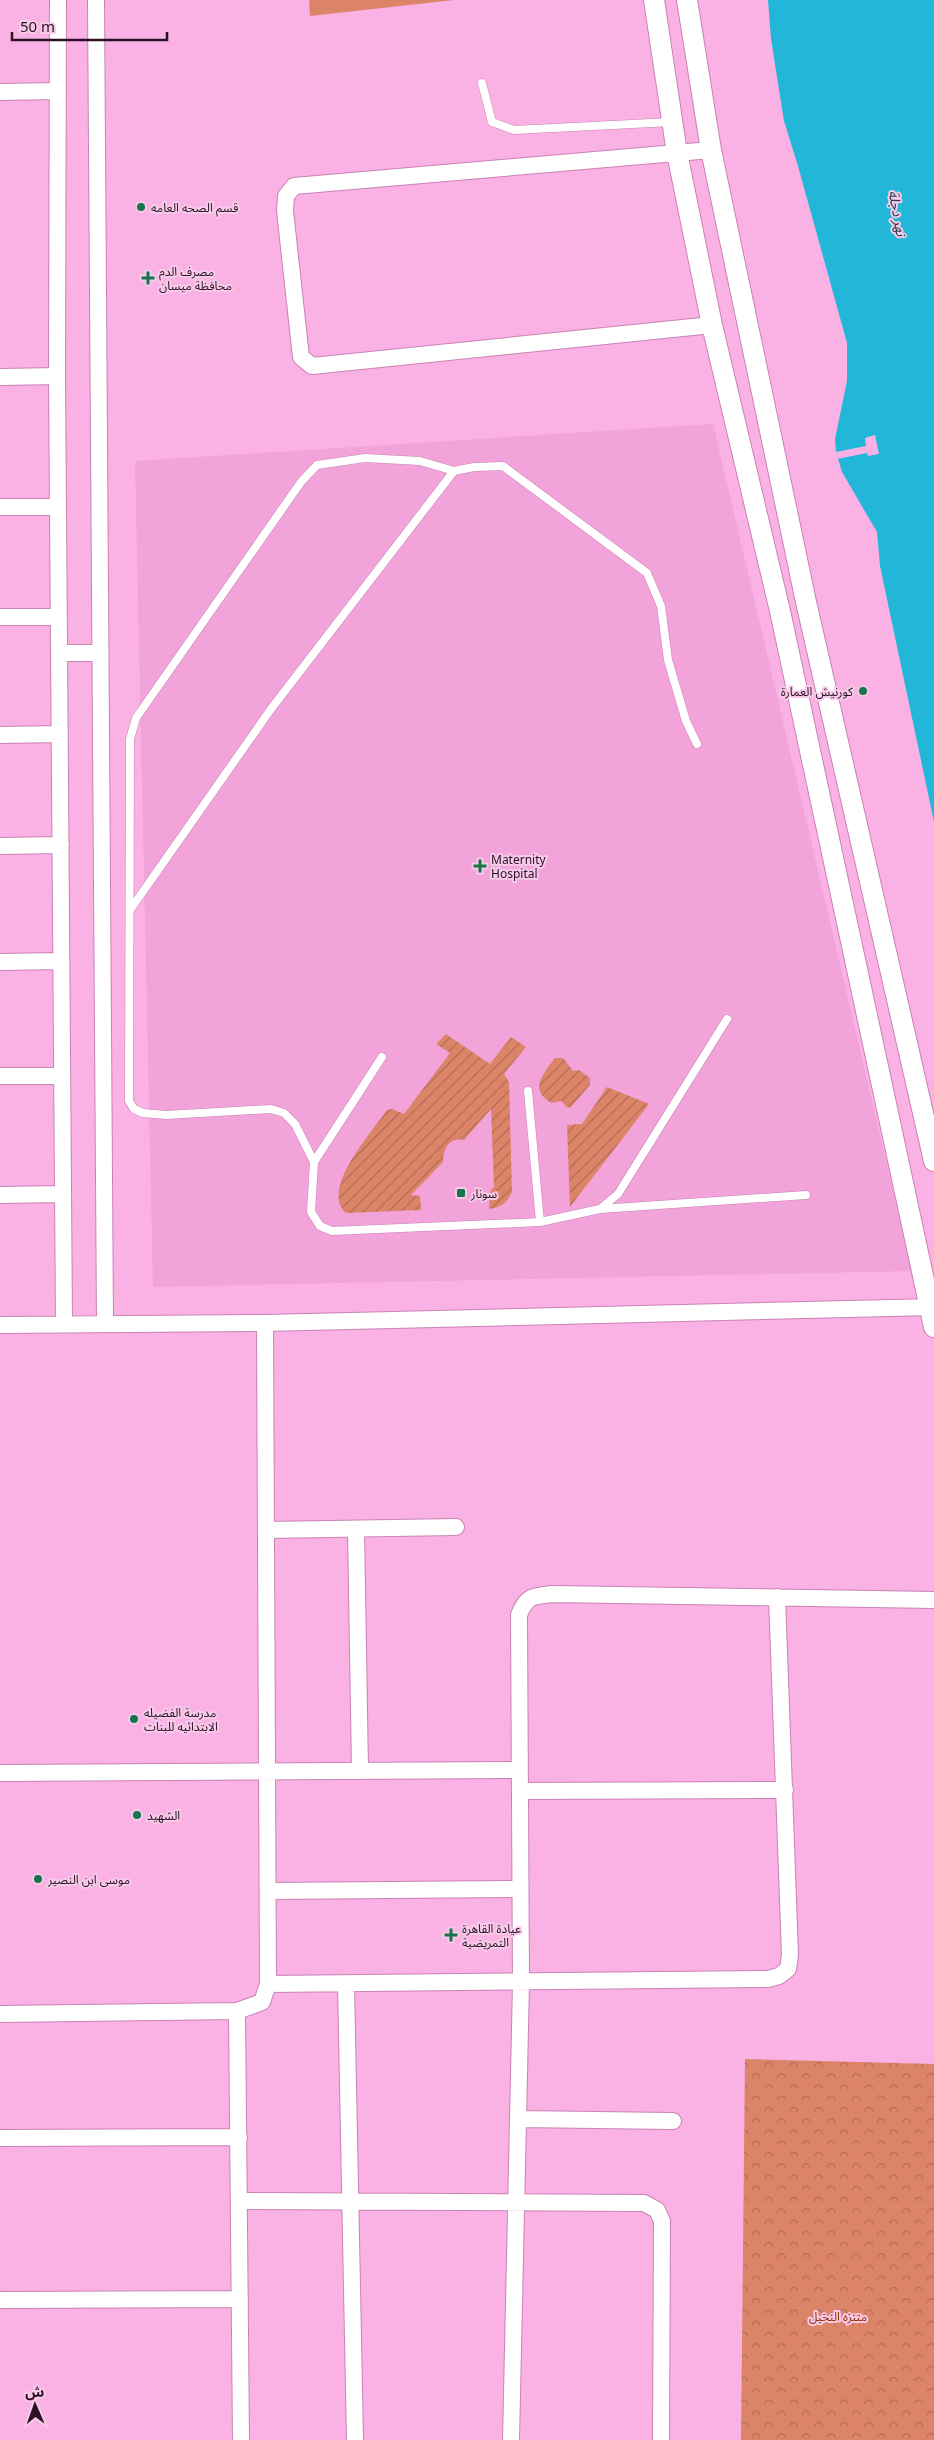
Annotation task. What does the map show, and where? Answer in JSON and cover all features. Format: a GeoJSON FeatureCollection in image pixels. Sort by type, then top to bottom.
{"type":"FeatureCollection","features":[{"type":"Feature","properties":{"kind":"street"},"geometry":{"type":"LineString","coordinates":[[58,0],[57,376],[64,1324]]}},
{"type":"Feature","properties":{"kind":"street"},"geometry":{"type":"LineString","coordinates":[[96,0],[105,1324]]}},
{"type":"Feature","properties":{"kind":"street"},"geometry":{"type":"LineString","coordinates":[[654,0],[677,153],[712,325],[780,611],[932,1307],[934,1327]]}},
{"type":"Feature","properties":{"kind":"street"},"geometry":{"type":"LineString","coordinates":[[687,0],[711,150],[806,602],[934,1161]]}},
{"type":"Feature","properties":{"kind":"street"},"geometry":{"type":"LineString","coordinates":[[0,92],[57,91]]}},
{"type":"Feature","properties":{"kind":"street"},"geometry":{"type":"LineString","coordinates":[[711,150],[294,186],[286,196],[285,211],[301,357],[312,366],[712,325]]}},
{"type":"Feature","properties":{"kind":"street"},"geometry":{"type":"LineString","coordinates":[[0,377],[57,376]]}},
{"type":"Feature","properties":{"kind":"street"},"geometry":{"type":"LineString","coordinates":[[0,507],[58,507]]}},
{"type":"Feature","properties":{"kind":"street"},"geometry":{"type":"LineString","coordinates":[[0,617],[59,616]]}},
{"type":"Feature","properties":{"kind":"street"},"geometry":{"type":"LineString","coordinates":[[59,653],[100,653]]}},
{"type":"Feature","properties":{"kind":"street"},"geometry":{"type":"LineString","coordinates":[[0,735],[60,734]]}},
{"type":"Feature","properties":{"kind":"street"},"geometry":{"type":"LineString","coordinates":[[0,846],[61,845]]}},
{"type":"Feature","properties":{"kind":"street"},"geometry":{"type":"LineString","coordinates":[[0,962],[61,961]]}},
{"type":"Feature","properties":{"kind":"street"},"geometry":{"type":"LineString","coordinates":[[0,1076],[62,1076]]}},
{"type":"Feature","properties":{"kind":"street"},"geometry":{"type":"LineString","coordinates":[[0,1194],[63,1194]]}},
{"type":"Feature","properties":{"kind":"street"},"geometry":{"type":"LineString","coordinates":[[0,1325],[264,1323],[932,1307]]}},
{"type":"Feature","properties":{"kind":"street"},"geometry":{"type":"LineString","coordinates":[[0,2014],[237,2011],[262,2002],[268,1984],[264,1323]]}},
{"type":"Feature","properties":{"kind":"street"},"geometry":{"type":"LineString","coordinates":[[266,1530],[456,1527]]}},
{"type":"Feature","properties":{"kind":"street"},"geometry":{"type":"LineString","coordinates":[[356,1529],[360,1770]]}},
{"type":"Feature","properties":{"kind":"street"},"geometry":{"type":"LineString","coordinates":[[511,2440],[521,1983],[519,1615],[524,1602],[535,1596],[552,1594],[934,1600]]}},
{"type":"Feature","properties":{"kind":"street"},"geometry":{"type":"LineString","coordinates":[[268,1984],[521,1983],[768,1979],[778,1976],[788,1969],[790,1955],[777,1597]]}},
{"type":"Feature","properties":{"kind":"street"},"geometry":{"type":"LineString","coordinates":[[0,1773],[520,1770]]}},
{"type":"Feature","properties":{"kind":"street"},"geometry":{"type":"LineString","coordinates":[[520,1791],[785,1790]]}},
{"type":"Feature","properties":{"kind":"street"},"geometry":{"type":"LineString","coordinates":[[268,1891],[520,1888]]}},
{"type":"Feature","properties":{"kind":"street"},"geometry":{"type":"LineString","coordinates":[[346,1984],[356,2440]]}},
{"type":"Feature","properties":{"kind":"street"},"geometry":{"type":"LineString","coordinates":[[237,2011],[241,2440]]}},
{"type":"Feature","properties":{"kind":"street"},"geometry":{"type":"LineString","coordinates":[[518,2119],[673,2121]]}},
{"type":"Feature","properties":{"kind":"street"},"geometry":{"type":"LineString","coordinates":[[0,2138],[238,2136]]}},
{"type":"Feature","properties":{"kind":"street"},"geometry":{"type":"LineString","coordinates":[[239,2201],[644,2203],[657,2210],[662,2221],[661,2440]]}},
{"type":"Feature","properties":{"kind":"street"},"geometry":{"type":"LineString","coordinates":[[0,2300],[240,2299]]}},
{"type":"Feature","properties":{"kind":"lane"},"geometry":{"type":"LineString","coordinates":[[482,83],[492,122],[514,130],[673,122]]}},
{"type":"Feature","properties":{"kind":"lane"},"geometry":{"type":"LineString","coordinates":[[314,1162],[295,1124],[284,1113],[271,1109],[166,1115],[143,1113],[134,1109],[129,1101],[128,1089],[130,739],[136,718],[301,482],[317,465],[364,458],[420,461],[454,471],[474,467],[503,466],[647,573],[661,606],[668,660],[686,721],[697,744]]}},
{"type":"Feature","properties":{"kind":"lane"},"geometry":{"type":"LineString","coordinates":[[130,910],[271,709],[454,471]]}},
{"type":"Feature","properties":{"kind":"lane"},"geometry":{"type":"LineString","coordinates":[[600,1209],[618,1194],[727,1019]]}},
{"type":"Feature","properties":{"kind":"lane"},"geometry":{"type":"LineString","coordinates":[[382,1057],[314,1162],[311,1212],[320,1226],[332,1231],[540,1222],[600,1209],[806,1195]]}},
{"type":"Feature","properties":{"kind":"lane"},"geometry":{"type":"LineString","coordinates":[[528,1091],[540,1222]]}},
{"type":"Feature","properties":{"kind":"shaded area","name":"Maternity Hospital"},"geometry":{"type":"Polygon","coordinates":[[[713,424],[912,1271],[153,1287],[135,461],[713,424]]]}},
{"type":"Feature","properties":{"kind":"green space"},"geometry":{"type":"Polygon","coordinates":[[[309,0],[454,0],[310,16],[309,0]]]}},
{"type":"Feature","properties":{"kind":"green space"},"geometry":{"type":"Polygon","coordinates":[[[446,1034],[490,1064],[511,1037],[526,1047],[504,1074],[509,1082],[512,1192],[510,1196],[503,1204],[489,1209],[490,1191],[494,1187],[491,1109],[464,1140],[454,1140],[448,1145],[444,1153],[443,1162],[411,1195],[420,1196],[421,1210],[346,1213],[339,1203],[339,1190],[343,1176],[351,1161],[387,1110],[392,1109],[404,1114],[450,1053],[436,1044],[446,1034]]]}},
{"type":"Feature","properties":{"kind":"green space"},"geometry":{"type":"Polygon","coordinates":[[[555,1058],[563,1058],[573,1071],[579,1070],[590,1078],[590,1085],[570,1108],[565,1106],[562,1101],[552,1103],[545,1098],[539,1087],[542,1076],[555,1058]]]}},
{"type":"Feature","properties":{"kind":"green space"},"geometry":{"type":"Polygon","coordinates":[[[607,1087],[649,1104],[570,1207],[567,1125],[582,1124],[607,1087]]]}},
{"type":"Feature","properties":{"kind":"green space","name":"متنزه النخيل"},"geometry":{"type":"Polygon","coordinates":[[[745,2059],[934,2064],[934,2440],[741,2440],[745,2059]]]}},
{"type":"Feature","properties":{"kind":"water","name":"نهر دجلة"},"geometry":{"type":"Polygon","coordinates":[[[768,0],[934,0],[934,822],[880,566],[877,532],[842,472],[836,452],[835,439],[847,381],[847,343],[784,121],[771,39],[768,0]]]}},
{"type":"Feature","properties":{"kind":"pier"},"geometry":{"type":"Polygon","coordinates":[[[875,435],[879,454],[868,456],[867,453],[837,459],[836,452],[866,446],[865,438],[875,435]]]}},
{"type":"Feature","properties":{"kind":"place","name":"قسم الصحه العامه"},"geometry":{"type":"Point","coordinates":[141,207]}},
{"type":"Feature","properties":{"kind":"place","name":"مصرف الدم محافظة ميسان"},"geometry":{"type":"Point","coordinates":[148,278]}},
{"type":"Feature","properties":{"kind":"place","name":"كورنيش العمارة"},"geometry":{"type":"Point","coordinates":[863,691]}},
{"type":"Feature","properties":{"kind":"place","name":"Maternity Hospital"},"geometry":{"type":"Point","coordinates":[480,866]}},
{"type":"Feature","properties":{"kind":"place","name":"سونار"},"geometry":{"type":"Point","coordinates":[461,1193]}},
{"type":"Feature","properties":{"kind":"place","name":"مدرسة الفضيله الابتدائيه للبنات"},"geometry":{"type":"Point","coordinates":[134,1719]}},
{"type":"Feature","properties":{"kind":"place","name":"الشهيد"},"geometry":{"type":"Point","coordinates":[137,1815]}},
{"type":"Feature","properties":{"kind":"place","name":"موسى ابن النصير"},"geometry":{"type":"Point","coordinates":[38,1879]}},
{"type":"Feature","properties":{"kind":"place","name":"عيادة القاهرة التمريضية"},"geometry":{"type":"Point","coordinates":[451,1935]}}]}
